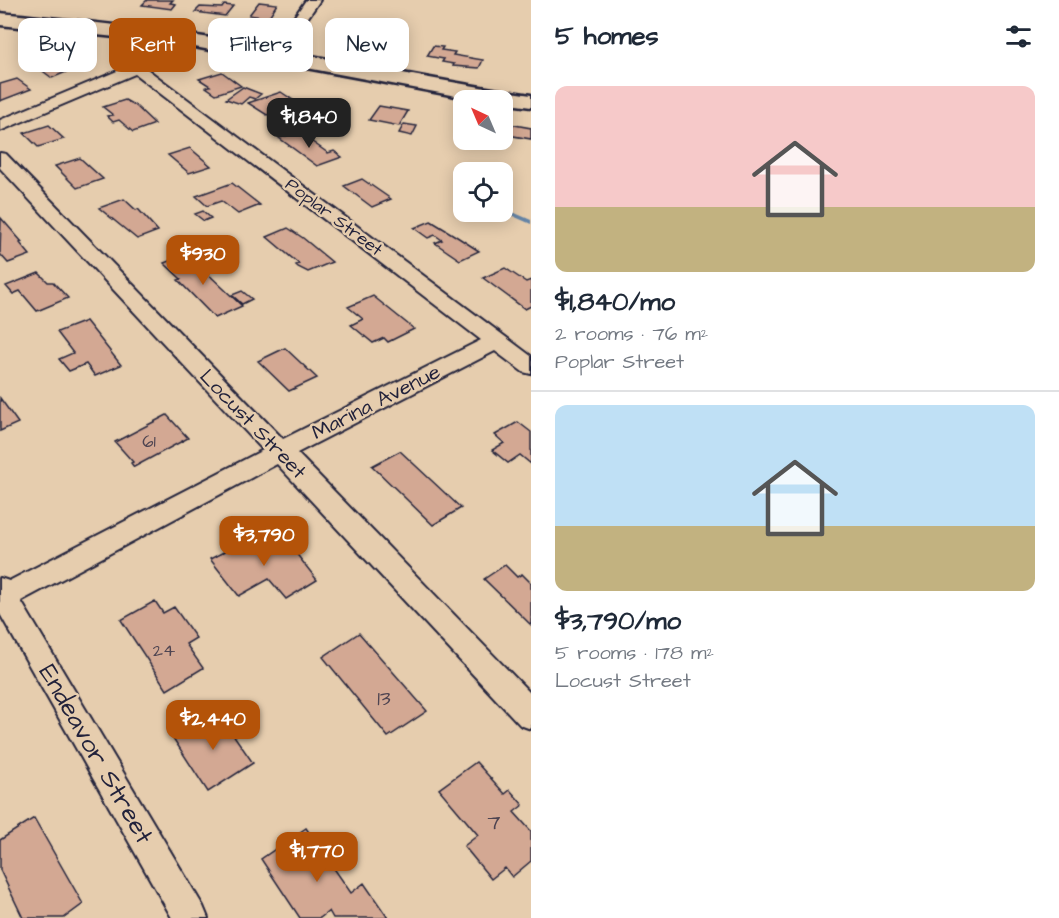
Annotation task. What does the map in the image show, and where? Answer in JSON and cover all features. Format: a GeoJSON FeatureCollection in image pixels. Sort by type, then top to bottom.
{"type":"FeatureCollection","features":[{"type":"Feature","properties":{"kind":"main road"},"geometry":{"type":"LineString","coordinates":[[1,19],[109,29]]}},
{"type":"Feature","properties":{"kind":"main road"},"geometry":{"type":"LineString","coordinates":[[313,62],[453,89],[531,101]]}},
{"type":"Feature","properties":{"kind":"street"},"geometry":{"type":"LineString","coordinates":[[301,18],[313,0]]}},
{"type":"Feature","properties":{"kind":"street"},"geometry":{"type":"LineString","coordinates":[[0,126],[127,72]]}},
{"type":"Feature","properties":{"kind":"street","name":"Poplar Street"},"geometry":{"type":"LineString","coordinates":[[141,72],[531,368]]}},
{"type":"Feature","properties":{"kind":"street","name":"Locust Street"},"geometry":{"type":"LineString","coordinates":[[0,158],[531,715]]}},
{"type":"Feature","properties":{"kind":"street","name":"Marina Avenue"},"geometry":{"type":"LineString","coordinates":[[2,595],[497,341]]}},
{"type":"Feature","properties":{"kind":"street","name":"Endeavor Street"},"geometry":{"type":"LineString","coordinates":[[2,595],[191,918]]}},
{"type":"Feature","properties":{"kind":"building"},"geometry":{"type":"Polygon","coordinates":[[[147,0],[173,0],[170,3],[176,4],[172,9],[142,5],[147,0]]]}},
{"type":"Feature","properties":{"kind":"building"},"geometry":{"type":"Polygon","coordinates":[[[259,2],[277,4],[268,18],[249,15],[259,2]]]}},
{"type":"Feature","properties":{"kind":"building"},"geometry":{"type":"Polygon","coordinates":[[[224,5],[233,6],[225,16],[195,12],[200,7],[222,8],[224,5]]]}},
{"type":"Feature","properties":{"kind":"building"},"geometry":{"type":"Polygon","coordinates":[[[433,46],[455,52],[453,55],[483,60],[479,68],[453,66],[454,64],[442,62],[444,59],[427,56],[433,46]]]}},
{"type":"Feature","properties":{"kind":"building"},"geometry":{"type":"Polygon","coordinates":[[[44,72],[66,72],[52,78],[44,72]]]}},
{"type":"Feature","properties":{"kind":"building"},"geometry":{"type":"Polygon","coordinates":[[[222,72],[241,86],[216,94],[206,87],[210,86],[199,79],[222,72]]]}},
{"type":"Feature","properties":{"kind":"building"},"geometry":{"type":"Polygon","coordinates":[[[17,79],[31,89],[0,101],[0,84],[17,79]]]}},
{"type":"Feature","properties":{"kind":"building"},"geometry":{"type":"Polygon","coordinates":[[[243,87],[261,94],[255,99],[249,97],[241,104],[226,99],[243,87]]]}},
{"type":"Feature","properties":{"kind":"building"},"geometry":{"type":"Polygon","coordinates":[[[281,92],[299,104],[267,115],[248,103],[281,92]]]}},
{"type":"Feature","properties":{"kind":"building"},"geometry":{"type":"Polygon","coordinates":[[[125,100],[136,106],[155,124],[133,132],[119,120],[113,122],[107,116],[113,115],[103,107],[125,100]]]}},
{"type":"Feature","properties":{"kind":"building"},"geometry":{"type":"Polygon","coordinates":[[[379,106],[408,111],[399,126],[369,120],[379,106]]]}},
{"type":"Feature","properties":{"kind":"building"},"geometry":{"type":"Polygon","coordinates":[[[404,124],[417,126],[412,136],[399,133],[404,124]]]}},
{"type":"Feature","properties":{"kind":"building"},"geometry":{"type":"Polygon","coordinates":[[[49,125],[64,139],[38,147],[24,133],[49,125]]]}},
{"type":"Feature","properties":{"kind":"building"},"geometry":{"type":"Polygon","coordinates":[[[513,125],[531,128],[531,139],[513,136],[513,125]]]}},
{"type":"Feature","properties":{"kind":"building"},"geometry":{"type":"Polygon","coordinates":[[[298,132],[328,153],[334,151],[342,157],[317,166],[279,138],[298,132]]]}},
{"type":"Feature","properties":{"kind":"building"},"geometry":{"type":"Polygon","coordinates":[[[190,148],[211,166],[189,173],[168,155],[190,148]]]}},
{"type":"Feature","properties":{"kind":"building"},"geometry":{"type":"Polygon","coordinates":[[[80,158],[103,179],[77,188],[55,166],[80,158]]]}},
{"type":"Feature","properties":{"kind":"building"},"geometry":{"type":"Polygon","coordinates":[[[362,179],[391,199],[372,207],[344,186],[362,179]]]}},
{"type":"Feature","properties":{"kind":"building"},"geometry":{"type":"Polygon","coordinates":[[[232,183],[260,205],[238,214],[221,201],[207,206],[196,196],[232,183]]]}},
{"type":"Feature","properties":{"kind":"building"},"geometry":{"type":"Polygon","coordinates":[[[124,199],[136,210],[138,209],[158,231],[137,239],[99,208],[124,199]]]}},
{"type":"Feature","properties":{"kind":"building"},"geometry":{"type":"Polygon","coordinates":[[[203,211],[211,218],[204,221],[195,214],[203,211]]]}},
{"type":"Feature","properties":{"kind":"building"},"geometry":{"type":"Polygon","coordinates":[[[1,218],[30,255],[8,263],[0,254],[1,218]]]}},
{"type":"Feature","properties":{"kind":"building"},"geometry":{"type":"Polygon","coordinates":[[[431,221],[479,251],[460,260],[435,243],[442,240],[435,235],[428,238],[414,228],[431,221]]]}},
{"type":"Feature","properties":{"kind":"building"},"geometry":{"type":"Polygon","coordinates":[[[288,228],[332,262],[308,272],[298,267],[296,265],[299,264],[267,237],[288,228]]]}},
{"type":"Feature","properties":{"kind":"building"},"geometry":{"type":"Polygon","coordinates":[[[187,254],[242,306],[215,318],[164,263],[187,254]]]}},
{"type":"Feature","properties":{"kind":"building"},"geometry":{"type":"Polygon","coordinates":[[[505,268],[526,282],[531,280],[531,306],[525,309],[483,278],[505,268]]]}},
{"type":"Feature","properties":{"kind":"building"},"geometry":{"type":"Polygon","coordinates":[[[39,273],[48,282],[53,282],[68,298],[37,311],[20,291],[13,294],[6,286],[39,273]]]}},
{"type":"Feature","properties":{"kind":"building"},"geometry":{"type":"Polygon","coordinates":[[[242,291],[252,299],[242,304],[232,295],[242,291]]]}},
{"type":"Feature","properties":{"kind":"building"},"geometry":{"type":"Polygon","coordinates":[[[373,296],[414,329],[388,342],[384,338],[373,343],[351,325],[363,319],[348,307],[373,296]]]}},
{"type":"Feature","properties":{"kind":"building"},"geometry":{"type":"Polygon","coordinates":[[[86,321],[121,365],[95,376],[86,364],[69,371],[59,359],[73,353],[57,332],[86,321]]]}},
{"type":"Feature","properties":{"kind":"building"},"geometry":{"type":"Polygon","coordinates":[[[285,348],[317,378],[289,391],[258,361],[285,348]]]}},
{"type":"Feature","properties":{"kind":"building"},"geometry":{"type":"Polygon","coordinates":[[[0,398],[18,423],[0,431],[0,398]]]}},
{"type":"Feature","properties":{"kind":"building"},"geometry":{"type":"Polygon","coordinates":[[[167,415],[188,438],[134,467],[131,463],[133,462],[115,442],[167,415]]]}},
{"type":"Feature","properties":{"kind":"building"},"geometry":{"type":"Polygon","coordinates":[[[518,422],[531,432],[531,464],[520,455],[508,463],[492,450],[504,443],[495,435],[518,422]]]}},
{"type":"Feature","properties":{"kind":"building"},"geometry":{"type":"Polygon","coordinates":[[[400,451],[461,508],[433,525],[372,466],[400,451]]]}},
{"type":"Feature","properties":{"kind":"building"},"geometry":{"type":"Polygon","coordinates":[[[281,534],[317,580],[286,599],[269,579],[239,596],[210,559],[245,541],[251,549],[281,534]]]}},
{"type":"Feature","properties":{"kind":"building"},"geometry":{"type":"Polygon","coordinates":[[[505,565],[517,577],[522,574],[531,583],[531,625],[484,579],[505,565]]]}},
{"type":"Feature","properties":{"kind":"building"},"geometry":{"type":"Polygon","coordinates":[[[155,601],[163,613],[174,607],[196,638],[186,644],[203,668],[167,690],[121,620],[155,601]]]}},
{"type":"Feature","properties":{"kind":"building"},"geometry":{"type":"Polygon","coordinates":[[[359,633],[427,711],[388,737],[323,657],[359,633]]]}},
{"type":"Feature","properties":{"kind":"building"},"geometry":{"type":"Polygon","coordinates":[[[217,711],[253,763],[208,792],[173,738],[217,711]]]}},
{"type":"Feature","properties":{"kind":"building"},"geometry":{"type":"Polygon","coordinates":[[[476,762],[505,794],[510,790],[523,805],[514,812],[531,831],[531,861],[512,877],[505,868],[491,879],[464,846],[478,835],[439,789],[476,762]]]}},
{"type":"Feature","properties":{"kind":"building"},"geometry":{"type":"Polygon","coordinates":[[[34,818],[83,904],[64,918],[23,918],[0,870],[0,840],[34,818]]]}},
{"type":"Feature","properties":{"kind":"building"},"geometry":{"type":"Polygon","coordinates":[[[306,828],[351,893],[364,883],[388,918],[333,918],[329,911],[320,918],[300,918],[261,859],[306,828]]]}},
{"type":"Feature","properties":{"kind":"waterway"},"geometry":{"type":"LineString","coordinates":[[513,214],[531,222]]}}]}
